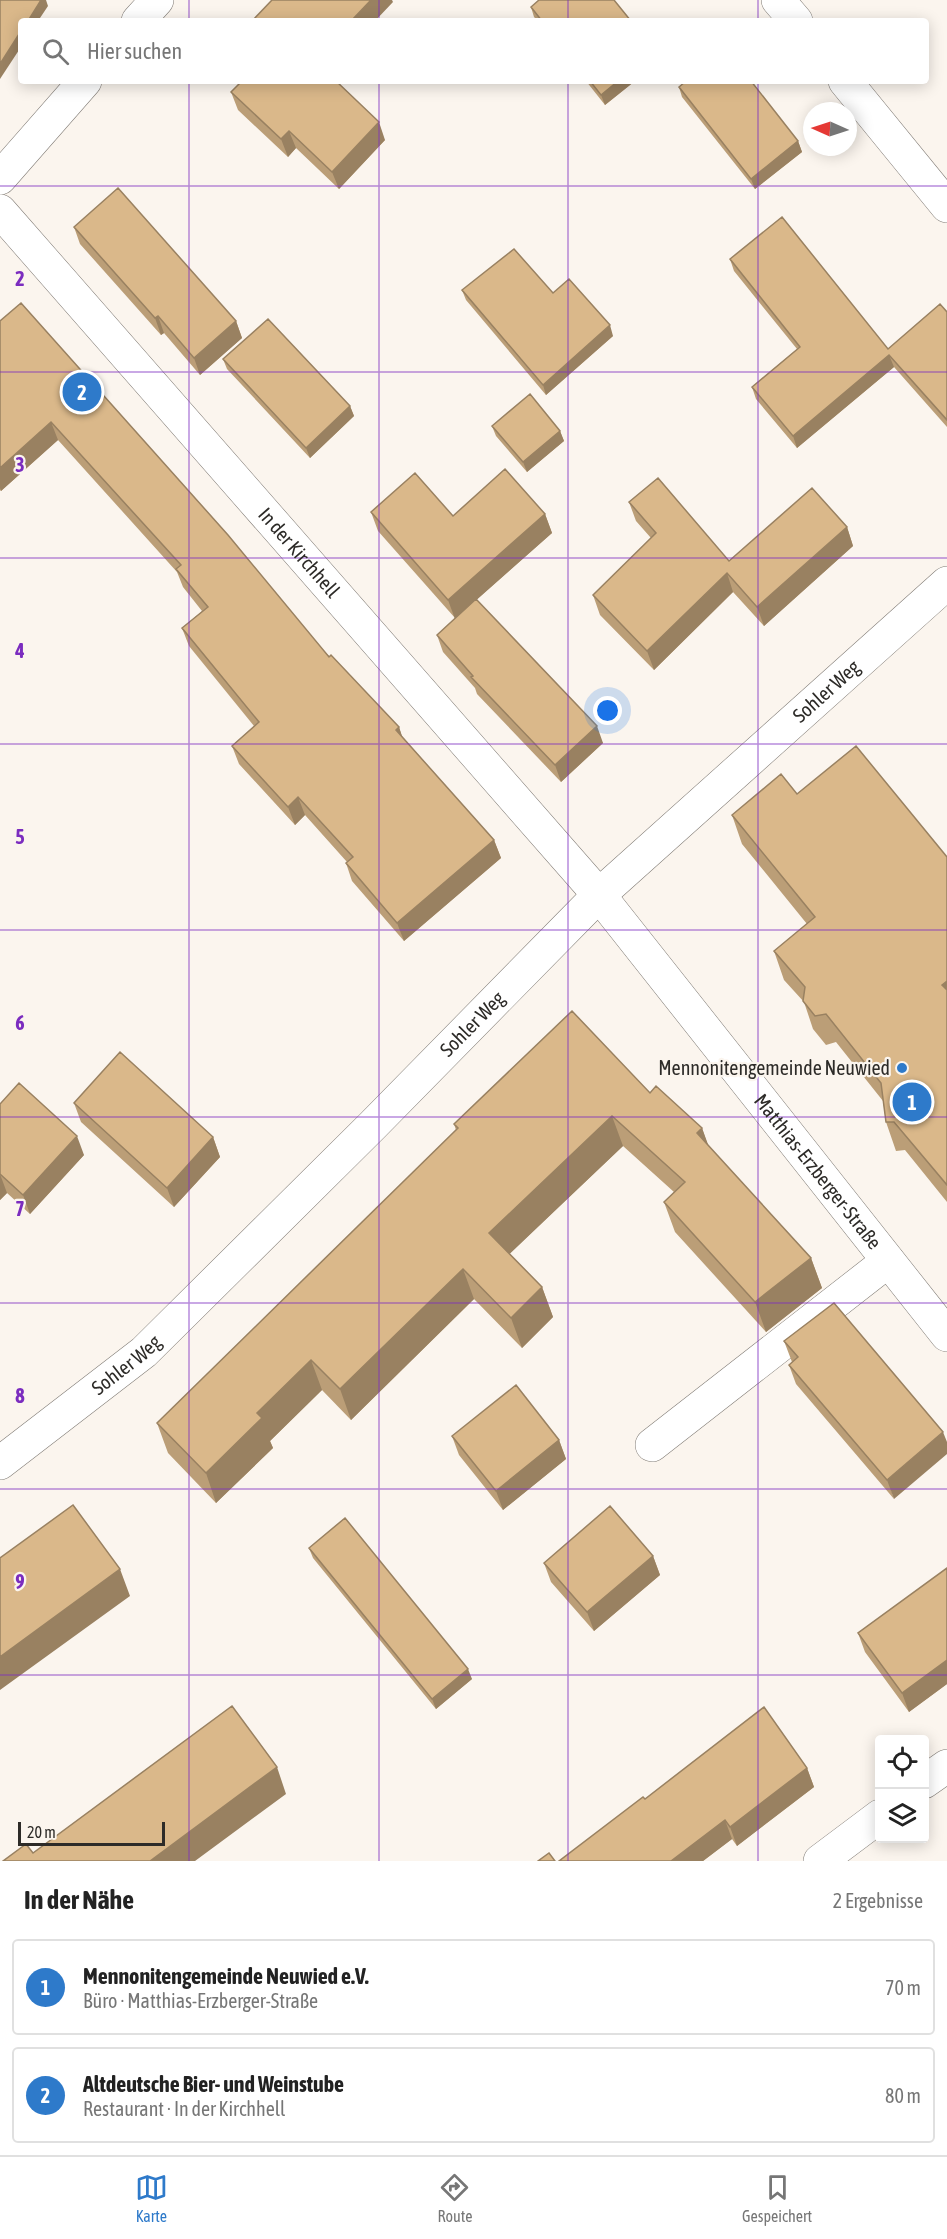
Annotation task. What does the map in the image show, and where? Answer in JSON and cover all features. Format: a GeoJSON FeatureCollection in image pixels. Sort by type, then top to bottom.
{"type":"FeatureCollection","features":[{"type":"Feature","properties":{"kind":"street"},"geometry":{"type":"LineString","coordinates":[[141,18],[157,0]]}},
{"type":"Feature","properties":{"kind":"street"},"geometry":{"type":"LineString","coordinates":[[778,0],[793,18]]}},
{"type":"Feature","properties":{"kind":"street"},"geometry":{"type":"LineString","coordinates":[[0,178],[82,84]]}},
{"type":"Feature","properties":{"kind":"street"},"geometry":{"type":"LineString","coordinates":[[847,84],[947,206]]}},
{"type":"Feature","properties":{"kind":"street","name":"In der Kirchhell"},"geometry":{"type":"LineString","coordinates":[[0,211],[599,895]]}},
{"type":"Feature","properties":{"kind":"street","name":"Sohler Weg"},"geometry":{"type":"LineString","coordinates":[[0,1463],[144,1352],[373,1125],[599,895],[947,583]]}},
{"type":"Feature","properties":{"kind":"street","name":"Matthias-Erzberger-Straße"},"geometry":{"type":"LineString","coordinates":[[599,895],[947,1335]]}},
{"type":"Feature","properties":{"kind":"street"},"geometry":{"type":"LineString","coordinates":[[652,1445],[888,1261]]}},
{"type":"Feature","properties":{"kind":"street"},"geometry":{"type":"LineString","coordinates":[[929,1779],[947,1766]]}},
{"type":"Feature","properties":{"kind":"street"},"geometry":{"type":"LineString","coordinates":[[820,1861],[875,1819]]}},
{"type":"Feature","properties":{"kind":"building"},"geometry":{"type":"Polygon","coordinates":[[[0,0],[41,0],[30,18],[18,18],[18,36],[0,64],[0,0]]]}},
{"type":"Feature","properties":{"kind":"building"},"geometry":{"type":"Polygon","coordinates":[[[272,0],[371,0],[354,18],[255,18],[272,0]]]}},
{"type":"Feature","properties":{"kind":"building"},"geometry":{"type":"Polygon","coordinates":[[[539,0],[614,0],[629,18],[540,18],[531,7],[539,0]]]}},
{"type":"Feature","properties":{"kind":"building"},"geometry":{"type":"Polygon","coordinates":[[[239,84],[339,84],[379,122],[332,172],[289,131],[281,139],[231,92],[239,84]]]}},
{"type":"Feature","properties":{"kind":"building"},"geometry":{"type":"Polygon","coordinates":[[[592,84],[614,84],[601,95],[592,84]]]}},
{"type":"Feature","properties":{"kind":"building"},"geometry":{"type":"Polygon","coordinates":[[[682,84],[753,84],[798,141],[751,179],[679,87],[682,84]]]}},
{"type":"Feature","properties":{"kind":"building"},"geometry":{"type":"Polygon","coordinates":[[[118,188],[236,321],[194,358],[158,316],[155,318],[74,227],[118,188]]]}},
{"type":"Feature","properties":{"kind":"building"},"geometry":{"type":"Polygon","coordinates":[[[782,217],[888,349],[940,304],[947,312],[947,420],[889,355],[793,436],[752,387],[800,347],[730,259],[782,217]]]}},
{"type":"Feature","properties":{"kind":"building"},"geometry":{"type":"Polygon","coordinates":[[[514,249],[553,293],[569,279],[610,325],[543,385],[462,290],[514,249]]]}},
{"type":"Feature","properties":{"kind":"building"},"geometry":{"type":"Polygon","coordinates":[[[21,303],[228,535],[329,657],[331,655],[399,727],[396,730],[494,840],[397,923],[346,863],[353,857],[298,797],[288,807],[232,746],[259,722],[182,628],[208,607],[176,569],[181,565],[51,422],[0,468],[0,321],[21,303]]]}},
{"type":"Feature","properties":{"kind":"building"},"geometry":{"type":"Polygon","coordinates":[[[268,319],[350,406],[306,448],[223,359],[268,319]]]}},
{"type":"Feature","properties":{"kind":"building"},"geometry":{"type":"Polygon","coordinates":[[[530,394],[560,431],[523,462],[492,426],[530,394]]]}},
{"type":"Feature","properties":{"kind":"building"},"geometry":{"type":"Polygon","coordinates":[[[505,469],[545,514],[448,600],[371,512],[415,473],[453,516],[505,469]]]}},
{"type":"Feature","properties":{"kind":"building"},"geometry":{"type":"Polygon","coordinates":[[[658,478],[729,561],[812,488],[847,527],[757,607],[727,573],[647,651],[593,595],[656,533],[629,502],[658,478]]]}},
{"type":"Feature","properties":{"kind":"building"},"geometry":{"type":"Polygon","coordinates":[[[476,599],[597,726],[555,765],[471,677],[473,676],[437,635],[476,599]]]}},
{"type":"Feature","properties":{"kind":"building"},"geometry":{"type":"Polygon","coordinates":[[[856,746],[947,857],[947,981],[942,985],[947,990],[947,1185],[894,1122],[886,1122],[881,1083],[826,1014],[815,1016],[803,1001],[805,987],[774,951],[815,917],[732,815],[781,774],[797,794],[856,746]]]}},
{"type":"Feature","properties":{"kind":"building"},"geometry":{"type":"Polygon","coordinates":[[[572,1011],[650,1093],[656,1086],[702,1128],[697,1133],[811,1258],[755,1302],[664,1202],[685,1182],[612,1116],[489,1233],[542,1287],[511,1318],[463,1269],[340,1389],[311,1360],[257,1413],[262,1418],[206,1473],[157,1423],[458,1128],[454,1124],[572,1011]]]}},
{"type":"Feature","properties":{"kind":"building"},"geometry":{"type":"Polygon","coordinates":[[[120,1052],[213,1137],[167,1188],[74,1103],[120,1052]]]}},
{"type":"Feature","properties":{"kind":"building"},"geometry":{"type":"Polygon","coordinates":[[[19,1083],[77,1136],[23,1195],[0,1174],[0,1104],[19,1083]]]}},
{"type":"Feature","properties":{"kind":"building"},"geometry":{"type":"Polygon","coordinates":[[[834,1303],[943,1432],[887,1480],[789,1365],[798,1357],[784,1341],[834,1303]]]}},
{"type":"Feature","properties":{"kind":"building"},"geometry":{"type":"Polygon","coordinates":[[[516,1385],[559,1440],[496,1491],[452,1436],[516,1385]]]}},
{"type":"Feature","properties":{"kind":"building"},"geometry":{"type":"Polygon","coordinates":[[[73,1505],[120,1569],[0,1657],[0,1558],[73,1505]]]}},
{"type":"Feature","properties":{"kind":"building"},"geometry":{"type":"Polygon","coordinates":[[[610,1506],[653,1556],[587,1612],[544,1563],[610,1506]]]}},
{"type":"Feature","properties":{"kind":"building"},"geometry":{"type":"Polygon","coordinates":[[[345,1518],[468,1669],[432,1699],[309,1548],[345,1518]]]}},
{"type":"Feature","properties":{"kind":"building"},"geometry":{"type":"Polygon","coordinates":[[[947,1568],[947,1660],[902,1693],[858,1633],[947,1568]]]}},
{"type":"Feature","properties":{"kind":"building"},"geometry":{"type":"Polygon","coordinates":[[[232,1706],[277,1767],[150,1861],[3,1861],[26,1844],[33,1853],[232,1706]]]}},
{"type":"Feature","properties":{"kind":"building"},"geometry":{"type":"Polygon","coordinates":[[[764,1707],[807,1768],[730,1827],[725,1820],[671,1861],[559,1861],[643,1797],[645,1799],[764,1707]]]}},
{"type":"Feature","properties":{"kind":"building"},"geometry":{"type":"Polygon","coordinates":[[[549,1853],[555,1861],[538,1861],[549,1853]]]}},
{"type":"Feature","properties":{"kind":"place","name":"Altdeutsche Bier- und Weinstube"},"geometry":{"type":"Point","coordinates":[82,392]}},
{"type":"Feature","properties":{"kind":"place","name":"Mennonitengemeinde Neuwied"},"geometry":{"type":"Point","coordinates":[902,1068]}},
{"type":"Feature","properties":{"kind":"place","name":"Mennonitengemeinde Neuwied e.V."},"geometry":{"type":"Point","coordinates":[912,1102]}}]}
